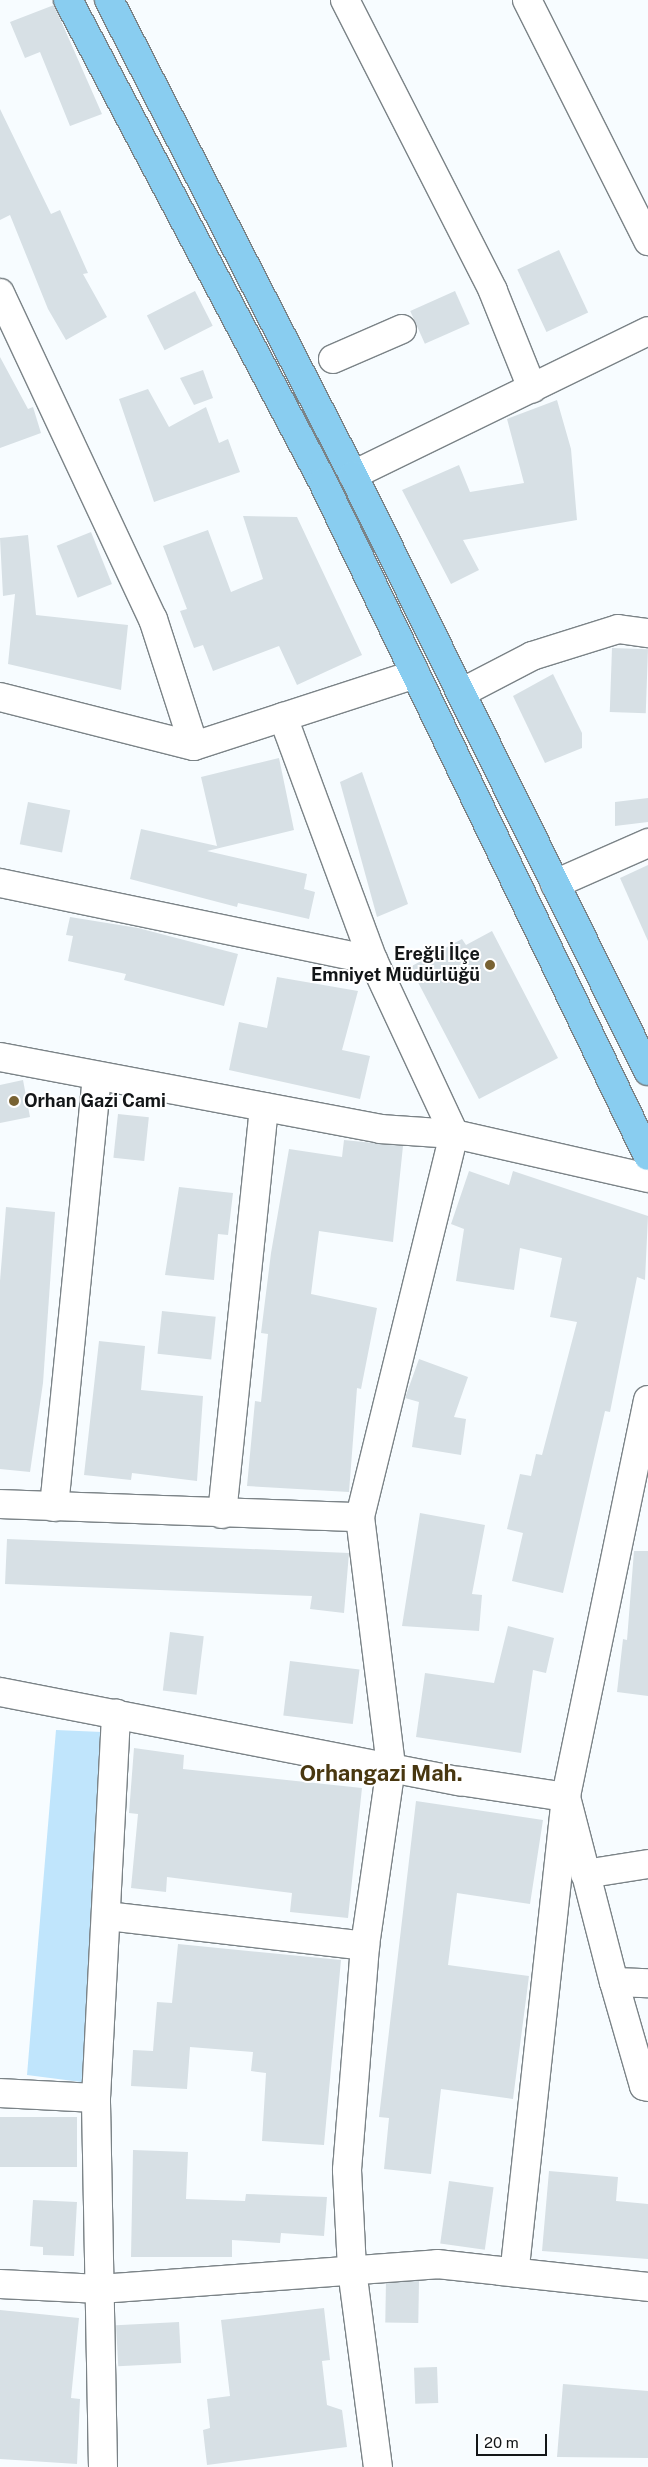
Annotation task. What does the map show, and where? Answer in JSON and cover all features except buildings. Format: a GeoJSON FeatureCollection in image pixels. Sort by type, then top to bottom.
{"type":"FeatureCollection","features":[{"type":"Feature","properties":{"kind":"main road"},"geometry":{"type":"LineString","coordinates":[[68,0],[323,482],[648,1156]]}},
{"type":"Feature","properties":{"kind":"main road"},"geometry":{"type":"LineString","coordinates":[[108,0],[353,475],[555,884],[644,1055]]}},
{"type":"Feature","properties":{"kind":"street"},"geometry":{"type":"LineString","coordinates":[[345,0],[492,291],[532,388]]}},
{"type":"Feature","properties":{"kind":"street"},"geometry":{"type":"LineString","coordinates":[[527,0],[648,241]]}},
{"type":"Feature","properties":{"kind":"street"},"geometry":{"type":"LineString","coordinates":[[0,293],[153,619],[194,746]]}},
{"type":"Feature","properties":{"kind":"street"},"geometry":{"type":"LineString","coordinates":[[333,359],[402,329]]}},
{"type":"Feature","properties":{"kind":"street"},"geometry":{"type":"LineString","coordinates":[[353,475],[648,331]]}},
{"type":"Feature","properties":{"kind":"street"},"geometry":{"type":"LineString","coordinates":[[460,693],[532,656],[618,629],[648,633]]}},
{"type":"Feature","properties":{"kind":"street"},"geometry":{"type":"LineString","coordinates":[[0,698],[194,746],[416,674]]}},
{"type":"Feature","properties":{"kind":"street"},"geometry":{"type":"LineString","coordinates":[[283,717],[373,960],[454,1134],[360,1518],[391,1767],[365,1946],[347,2170],[352,2270],[378,2467]]}},
{"type":"Feature","properties":{"kind":"street"},"geometry":{"type":"LineString","coordinates":[[555,884],[648,843]]}},
{"type":"Feature","properties":{"kind":"street"},"geometry":{"type":"LineString","coordinates":[[0,883],[373,960]]}},
{"type":"Feature","properties":{"kind":"street"},"geometry":{"type":"LineString","coordinates":[[0,1057],[380,1129],[454,1134],[648,1178]]}},
{"type":"Feature","properties":{"kind":"street"},"geometry":{"type":"LineString","coordinates":[[54,1507],[97,1076]]}},
{"type":"Feature","properties":{"kind":"street"},"geometry":{"type":"LineString","coordinates":[[222,1514],[264,1107]]}},
{"type":"Feature","properties":{"kind":"street"},"geometry":{"type":"LineString","coordinates":[[514,2272],[566,1797],[648,1400]]}},
{"type":"Feature","properties":{"kind":"street"},"geometry":{"type":"LineString","coordinates":[[0,1504],[360,1518]]}},
{"type":"Feature","properties":{"kind":"street"},"geometry":{"type":"LineString","coordinates":[[0,1692],[391,1767],[566,1797]]}},
{"type":"Feature","properties":{"kind":"street"},"geometry":{"type":"LineString","coordinates":[[103,2467],[96,2098],[108,1916],[116,1714]]}},
{"type":"Feature","properties":{"kind":"street"},"geometry":{"type":"LineString","coordinates":[[566,1797],[614,1982],[644,2086],[648,2087]]}},
{"type":"Feature","properties":{"kind":"street"},"geometry":{"type":"LineString","coordinates":[[585,1874],[648,1864]]}},
{"type":"Feature","properties":{"kind":"street"},"geometry":{"type":"LineString","coordinates":[[108,1916],[365,1946]]}},
{"type":"Feature","properties":{"kind":"street"},"geometry":{"type":"LineString","coordinates":[[614,1982],[648,1982]]}},
{"type":"Feature","properties":{"kind":"street"},"geometry":{"type":"LineString","coordinates":[[0,2093],[96,2098]]}},
{"type":"Feature","properties":{"kind":"street"},"geometry":{"type":"LineString","coordinates":[[0,2284],[100,2289],[438,2264],[648,2286]]}},
{"type":"Feature","properties":{"kind":"shaded area"},"geometry":{"type":"Polygon","coordinates":[[[56,1730],[102,1732],[89,2083],[27,2075],[56,1730]]]}},
{"type":"Feature","properties":{"kind":"place","name":"Ereğli İlçe Emniyet Müdürlüğü"},"geometry":{"type":"Point","coordinates":[490,965]}},
{"type":"Feature","properties":{"kind":"place","name":"Orhan Gazi Cami"},"geometry":{"type":"Point","coordinates":[14,1101]}},
{"type":"Feature","properties":{"kind":"district","name":"Orhangazi Mah."},"geometry":{"type":"Point","coordinates":[381,1774]}}]}
